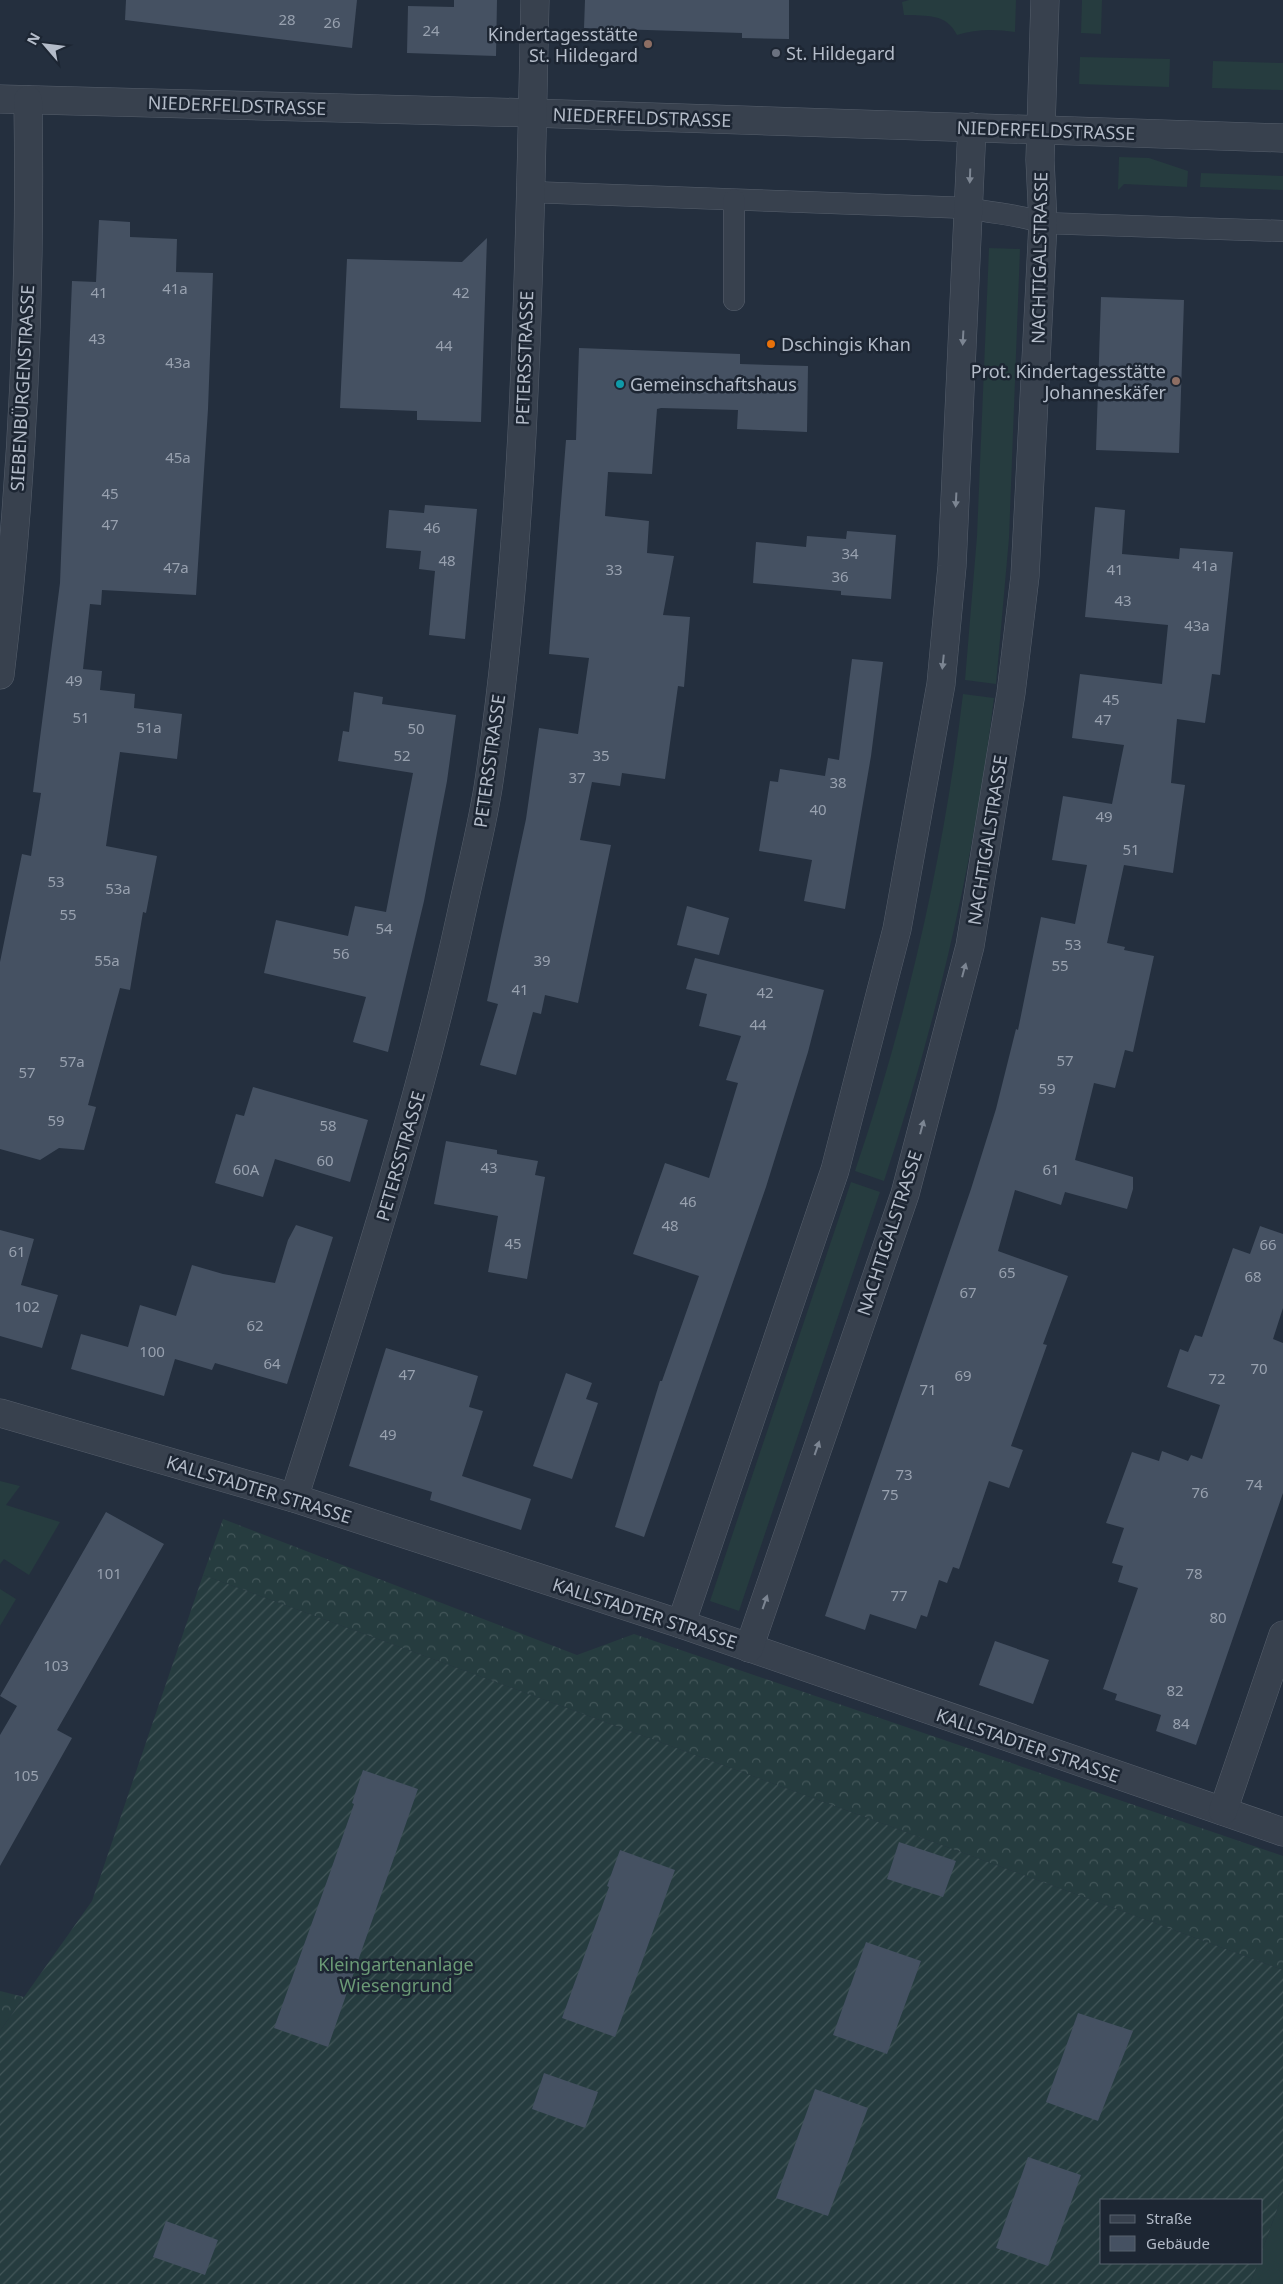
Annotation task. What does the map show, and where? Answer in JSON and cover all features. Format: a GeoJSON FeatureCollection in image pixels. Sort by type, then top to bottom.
{"type":"FeatureCollection","features":[{"type":"Feature","properties":{"kind":"street","name":"PETERSSTRASSE"},"geometry":{"type":"LineString","coordinates":[[294,1498],[378,1236],[435,1032],[487,790],[515,539],[524,385],[535,0]]}},
{"type":"Feature","properties":{"kind":"street","name":"NACHTIGALSTRASSE"},"geometry":{"type":"LineString","coordinates":[[749,1648],[905,1194],[970,946],[1011,693],[1025,576],[1043,223],[1042,131],[1045,0]]}},
{"type":"Feature","properties":{"kind":"street","name":"NIEDERFELDSTRASSE"},"geometry":{"type":"LineString","coordinates":[[0,99],[532,113],[1283,138]]}},
{"type":"Feature","properties":{"kind":"street","name":"SIEBENBÜRGENSTRASSE"},"geometry":{"type":"LineString","coordinates":[[0,675],[13,568],[21,425],[30,201],[28,100]]}},
{"type":"Feature","properties":{"kind":"street"},"geometry":{"type":"LineString","coordinates":[[681,1624],[835,1170],[897,929],[942,674],[952,566],[972,127]]}},
{"type":"Feature","properties":{"kind":"street","name":"KALLSTADTER STRASSE"},"geometry":{"type":"LineString","coordinates":[[0,1413],[294,1498],[681,1624],[1283,1832]]}},
{"type":"Feature","properties":{"kind":"street"},"geometry":{"type":"LineString","coordinates":[[1223,1812],[1283,1635]]}},
{"type":"Feature","properties":{"kind":"lane"},"geometry":{"type":"LineString","coordinates":[[530,192],[969,208],[996,214],[1022,216],[1043,223],[1283,231]]}},
{"type":"Feature","properties":{"kind":"lane"},"geometry":{"type":"LineString","coordinates":[[734,200],[734,300]]}},
{"type":"Feature","properties":{"kind":"green space"},"geometry":{"type":"Polygon","coordinates":[[[909,0],[1016,0],[1015,32],[986,30],[957,35],[953,28],[941,19],[928,16],[904,15],[902,2],[909,0]]]}},
{"type":"Feature","properties":{"kind":"green space"},"geometry":{"type":"Polygon","coordinates":[[[1082,0],[1102,0],[1101,34],[1081,33],[1082,0]]]}},
{"type":"Feature","properties":{"kind":"green space"},"geometry":{"type":"Polygon","coordinates":[[[1080,57],[1170,59],[1169,87],[1079,84],[1080,57]]]}},
{"type":"Feature","properties":{"kind":"green space"},"geometry":{"type":"Polygon","coordinates":[[[1213,61],[1283,63],[1283,90],[1212,88],[1213,61]]]}},
{"type":"Feature","properties":{"kind":"green space"},"geometry":{"type":"Polygon","coordinates":[[[1119,157],[1149,158],[1188,171],[1187,187],[1124,184],[1118,190],[1119,157]]]}},
{"type":"Feature","properties":{"kind":"green space"},"geometry":{"type":"Polygon","coordinates":[[[1201,173],[1283,176],[1283,190],[1200,187],[1201,173]]]}},
{"type":"Feature","properties":{"kind":"green space"},"geometry":{"type":"Polygon","coordinates":[[[989,248],[1020,249],[1009,538],[996,684],[965,680],[977,536],[989,248]]]}},
{"type":"Feature","properties":{"kind":"green space"},"geometry":{"type":"Polygon","coordinates":[[[963,694],[994,698],[986,760],[976,821],[951,943],[920,1062],[884,1181],[855,1171],[891,1054],[921,936],[945,815],[963,694]]]}},
{"type":"Feature","properties":{"kind":"green space"},"geometry":{"type":"Polygon","coordinates":[[[851,1182],[880,1192],[739,1611],[710,1601],[851,1182]]]}},
{"type":"Feature","properties":{"kind":"green space"},"geometry":{"type":"Polygon","coordinates":[[[0,1481],[20,1486],[6,1505],[60,1522],[29,1575],[4,1559],[0,1564],[0,1481]]]}},
{"type":"Feature","properties":{"kind":"green space"},"geometry":{"type":"Polygon","coordinates":[[[223,1519],[577,1655],[634,1634],[1283,1856],[1283,1970],[203,1575],[223,1519]]]}},
{"type":"Feature","properties":{"kind":"green space","name":"Kleingartenanlage Wiesengrund"},"geometry":{"type":"Polygon","coordinates":[[[203,1575],[1283,1970],[1283,2193],[1263,2248],[1263,2199],[1100,2199],[1100,2264],[1258,2264],[1250,2284],[0,2284],[0,2031],[92,1901],[203,1575]]]}},
{"type":"Feature","properties":{"kind":"green space"},"geometry":{"type":"Polygon","coordinates":[[[0,1589],[16,1599],[0,1626],[0,1589]]]}},
{"type":"Feature","properties":{"kind":"green space"},"geometry":{"type":"Polygon","coordinates":[[[0,1991],[24,1997],[0,2031],[0,1991]]]}},
{"type":"Feature","properties":{"kind":"green space"},"geometry":{"type":"Polygon","coordinates":[[[1283,2193],[1283,2284],[1250,2284],[1258,2264],[1263,2264],[1263,2248],[1283,2193]]]}},
{"type":"Feature","properties":{"kind":"building"},"geometry":{"type":"Polygon","coordinates":[[[126,0],[357,0],[352,48],[125,20],[126,0]]]}},
{"type":"Feature","properties":{"kind":"building"},"geometry":{"type":"Polygon","coordinates":[[[454,0],[497,0],[496,56],[407,53],[408,6],[454,7],[454,0]]]}},
{"type":"Feature","properties":{"kind":"building"},"geometry":{"type":"Polygon","coordinates":[[[585,0],[789,0],[789,39],[742,38],[742,33],[584,28],[585,0]]]}},
{"type":"Feature","properties":{"kind":"building"},"geometry":{"type":"Polygon","coordinates":[[[99,220],[130,222],[130,237],[177,239],[176,272],[213,273],[208,409],[196,595],[102,590],[101,605],[90,604],[83,669],[102,671],[100,690],[135,694],[134,708],[182,714],[177,759],[120,752],[106,846],[157,856],[146,913],[143,912],[130,990],[120,988],[88,1105],[96,1107],[84,1150],[59,1148],[40,1160],[0,1149],[0,962],[22,854],[31,856],[41,793],[33,792],[60,583],[72,281],[96,282],[99,220]]]}},
{"type":"Feature","properties":{"kind":"building"},"geometry":{"type":"Polygon","coordinates":[[[487,238],[481,422],[417,420],[417,411],[340,408],[347,259],[462,262],[487,238]]]}},
{"type":"Feature","properties":{"kind":"building"},"geometry":{"type":"Polygon","coordinates":[[[1101,297],[1184,300],[1179,453],[1096,450],[1101,297]]]}},
{"type":"Feature","properties":{"kind":"building"},"geometry":{"type":"Polygon","coordinates":[[[579,348],[740,354],[740,364],[808,366],[807,432],[737,429],[738,410],[661,408],[657,409],[652,474],[608,472],[605,516],[649,521],[647,553],[674,556],[663,615],[690,617],[684,687],[678,686],[665,779],[622,773],[620,786],[592,782],[580,840],[611,845],[578,1003],[545,995],[541,1014],[533,1012],[516,1075],[480,1065],[498,1004],[487,1001],[526,819],[539,728],[578,734],[589,658],[549,654],[566,440],[576,440],[579,348]]]}},
{"type":"Feature","properties":{"kind":"building"},"geometry":{"type":"Polygon","coordinates":[[[425,505],[477,509],[465,639],[429,635],[435,571],[419,569],[421,551],[386,548],[389,510],[424,513],[425,505]]]}},
{"type":"Feature","properties":{"kind":"building"},"geometry":{"type":"Polygon","coordinates":[[[1095,507],[1125,510],[1122,554],[1179,559],[1180,548],[1233,552],[1220,675],[1212,674],[1205,723],[1177,719],[1171,783],[1185,785],[1173,873],[1124,865],[1107,943],[1125,947],[1124,950],[1154,956],[1133,1052],[1125,1050],[1115,1088],[1094,1083],[1075,1160],[1133,1177],[1133,1189],[1127,1209],[1065,1192],[1061,1205],[1015,1190],[998,1251],[1068,1276],[1043,1344],[1047,1345],[1011,1446],[1023,1450],[1009,1488],[989,1481],[959,1569],[953,1567],[947,1583],[939,1580],[927,1617],[921,1615],[916,1629],[870,1614],[865,1630],[825,1616],[971,1189],[996,1109],[1016,1029],[1018,1030],[1041,917],[1075,924],[1087,865],[1052,860],[1063,796],[1112,804],[1124,745],[1072,738],[1080,674],[1162,684],[1168,625],[1085,617],[1095,507]]]}},
{"type":"Feature","properties":{"kind":"building"},"geometry":{"type":"Polygon","coordinates":[[[847,531],[896,535],[891,599],[841,595],[841,591],[753,583],[756,542],[806,547],[807,536],[846,539],[847,531]]]}},
{"type":"Feature","properties":{"kind":"building"},"geometry":{"type":"Polygon","coordinates":[[[852,659],[883,662],[871,756],[845,909],[804,901],[812,860],[759,851],[770,781],[778,782],[780,769],[825,776],[828,758],[839,760],[852,659]]]}},
{"type":"Feature","properties":{"kind":"building"},"geometry":{"type":"Polygon","coordinates":[[[354,692],[383,697],[382,704],[456,715],[447,781],[424,901],[388,1052],[353,1042],[366,997],[264,973],[276,920],[348,936],[355,906],[386,912],[413,773],[338,761],[343,731],[349,732],[354,692]]]}},
{"type":"Feature","properties":{"kind":"building"},"geometry":{"type":"Polygon","coordinates":[[[687,906],[729,918],[719,955],[677,945],[687,906]]]}},
{"type":"Feature","properties":{"kind":"building"},"geometry":{"type":"Polygon","coordinates":[[[695,958],[824,990],[808,1052],[766,1187],[644,1537],[615,1527],[660,1381],[662,1381],[699,1276],[633,1254],[665,1163],[709,1178],[738,1083],[726,1080],[741,1036],[699,1026],[707,994],[686,989],[695,958]]]}},
{"type":"Feature","properties":{"kind":"building"},"geometry":{"type":"Polygon","coordinates":[[[253,1087],[368,1120],[350,1182],[275,1159],[263,1197],[215,1183],[236,1114],[244,1116],[253,1087]]]}},
{"type":"Feature","properties":{"kind":"building"},"geometry":{"type":"Polygon","coordinates":[[[446,1141],[497,1150],[497,1154],[538,1161],[535,1175],[545,1177],[527,1279],[488,1272],[498,1216],[434,1204],[446,1141]]]}},
{"type":"Feature","properties":{"kind":"building"},"geometry":{"type":"Polygon","coordinates":[[[296,1225],[333,1237],[287,1384],[215,1363],[212,1370],[175,1359],[164,1396],[71,1369],[81,1334],[128,1347],[140,1305],[176,1316],[192,1265],[223,1274],[275,1283],[288,1240],[296,1225]]]}},
{"type":"Feature","properties":{"kind":"building"},"geometry":{"type":"Polygon","coordinates":[[[1260,1226],[1283,1234],[1283,1308],[1273,1339],[1283,1343],[1283,1493],[1196,1745],[1156,1731],[1161,1715],[1115,1700],[1117,1694],[1103,1689],[1138,1588],[1118,1582],[1123,1566],[1112,1563],[1124,1528],[1106,1523],[1132,1452],[1159,1461],[1162,1451],[1188,1461],[1191,1455],[1202,1459],[1220,1405],[1167,1387],[1180,1349],[1188,1352],[1195,1335],[1202,1337],[1233,1248],[1250,1254],[1260,1226]]]}},
{"type":"Feature","properties":{"kind":"building"},"geometry":{"type":"Polygon","coordinates":[[[0,1230],[34,1239],[21,1285],[58,1295],[42,1348],[0,1336],[0,1230]]]}},
{"type":"Feature","properties":{"kind":"building"},"geometry":{"type":"Polygon","coordinates":[[[386,1348],[478,1376],[469,1407],[483,1411],[462,1476],[531,1499],[521,1530],[430,1500],[432,1492],[349,1466],[386,1348]]]}},
{"type":"Feature","properties":{"kind":"building"},"geometry":{"type":"Polygon","coordinates":[[[566,1373],[592,1383],[586,1399],[598,1403],[572,1479],[533,1466],[566,1373]]]}},
{"type":"Feature","properties":{"kind":"building"},"geometry":{"type":"Polygon","coordinates":[[[106,1512],[164,1544],[57,1730],[72,1738],[0,1866],[0,1735],[17,1706],[0,1696],[106,1512]]]}},
{"type":"Feature","properties":{"kind":"building"},"geometry":{"type":"Polygon","coordinates":[[[995,1641],[1049,1660],[1033,1704],[979,1685],[995,1641]]]}},
{"type":"Feature","properties":{"kind":"building"},"geometry":{"type":"Polygon","coordinates":[[[363,1770],[418,1789],[328,2047],[274,2028],[354,1804],[352,1803],[363,1770]]]}},
{"type":"Feature","properties":{"kind":"building"},"geometry":{"type":"Polygon","coordinates":[[[899,1842],[956,1861],[943,1897],[887,1879],[899,1842]]]}},
{"type":"Feature","properties":{"kind":"building"},"geometry":{"type":"Polygon","coordinates":[[[620,1850],[675,1870],[615,2037],[562,2018],[609,1887],[607,1886],[620,1850]]]}},
{"type":"Feature","properties":{"kind":"building"},"geometry":{"type":"Polygon","coordinates":[[[866,1942],[921,1961],[887,2054],[833,2035],[866,1942]]]}},
{"type":"Feature","properties":{"kind":"building"},"geometry":{"type":"Polygon","coordinates":[[[1078,2013],[1133,2031],[1098,2121],[1046,2102],[1078,2013]]]}},
{"type":"Feature","properties":{"kind":"building"},"geometry":{"type":"Polygon","coordinates":[[[544,2073],[598,2092],[585,2128],[532,2109],[544,2073]]]}},
{"type":"Feature","properties":{"kind":"building"},"geometry":{"type":"Polygon","coordinates":[[[815,2089],[868,2108],[828,2216],[776,2198],[815,2089]]]}},
{"type":"Feature","properties":{"kind":"building"},"geometry":{"type":"Polygon","coordinates":[[[1028,2157],[1081,2175],[1048,2266],[996,2248],[1028,2157]]]}},
{"type":"Feature","properties":{"kind":"building"},"geometry":{"type":"Polygon","coordinates":[[[166,2221],[218,2240],[205,2275],[153,2257],[166,2221]]]}},
{"type":"Feature","properties":{"kind":"place","name":"Kindertagesstätte St. Hildegard"},"geometry":{"type":"Point","coordinates":[648,44]}},
{"type":"Feature","properties":{"kind":"place","name":"St. Hildegard"},"geometry":{"type":"Point","coordinates":[776,53]}},
{"type":"Feature","properties":{"kind":"place","name":"Dschingis Khan"},"geometry":{"type":"Point","coordinates":[771,344]}},
{"type":"Feature","properties":{"kind":"place","name":"Prot. Kindertagesstätte Johanneskäfer"},"geometry":{"type":"Point","coordinates":[1176,381]}},
{"type":"Feature","properties":{"kind":"place","name":"Gemeinschaftshaus"},"geometry":{"type":"Point","coordinates":[620,384]}}]}
